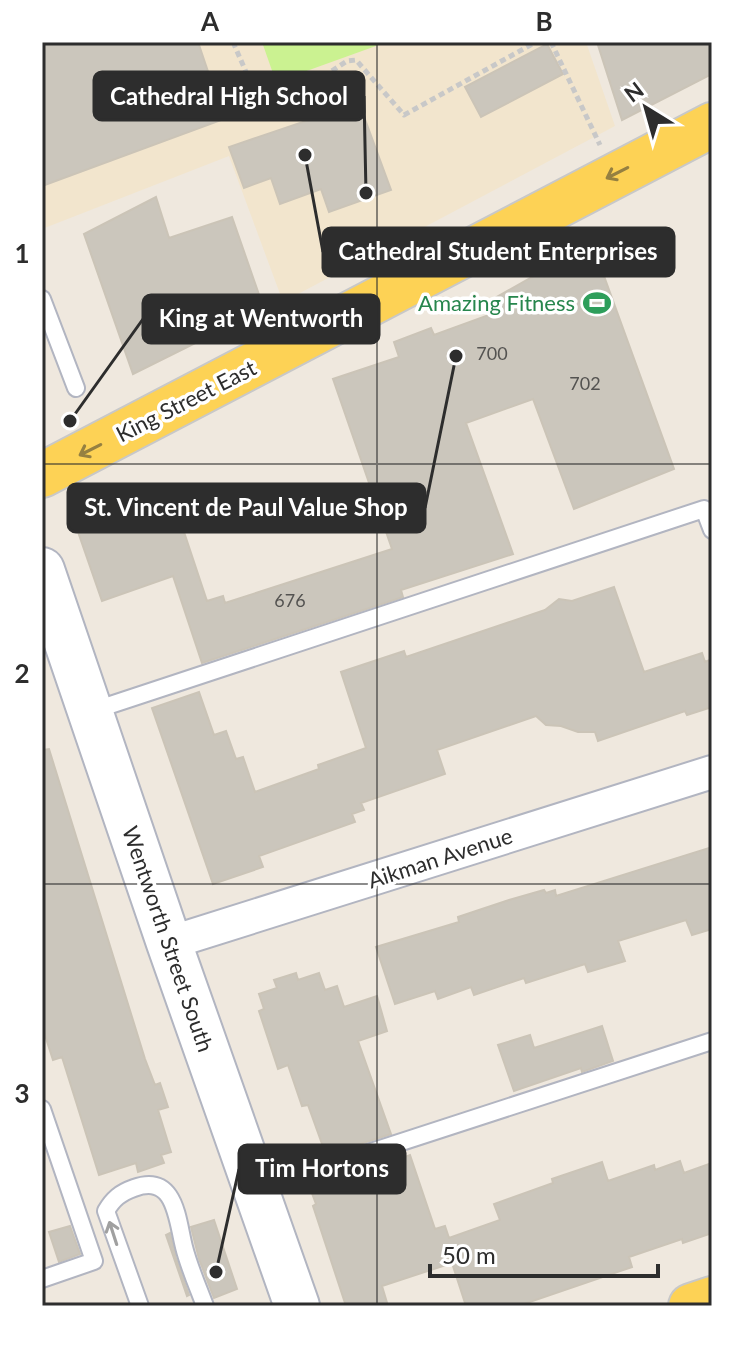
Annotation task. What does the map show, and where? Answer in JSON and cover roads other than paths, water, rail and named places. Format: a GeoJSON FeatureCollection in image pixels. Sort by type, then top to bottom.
{"type":"FeatureCollection","features":[{"type":"Feature","properties":{"kind":"main road","name":"King Street East"},"geometry":{"type":"LineString","coordinates":[[42,475],[712,125]]}},
{"type":"Feature","properties":{"kind":"main road","name":"Wentworth Street South"},"geometry":{"type":"LineString","coordinates":[[42,570],[297,1306]]}},
{"type":"Feature","properties":{"kind":"main road"},"geometry":{"type":"LineString","coordinates":[[691,1306],[712,1299]]}},
{"type":"Feature","properties":{"kind":"street","name":"Aikman Avenue"},"geometry":{"type":"LineString","coordinates":[[169,943],[712,772]]}},
{"type":"Feature","properties":{"kind":"lane"},"geometry":{"type":"LineString","coordinates":[[42,299],[76,388]]}},
{"type":"Feature","properties":{"kind":"lane"},"geometry":{"type":"LineString","coordinates":[[90,711],[704,509],[712,530]]}},
{"type":"Feature","properties":{"kind":"lane"},"geometry":{"type":"LineString","coordinates":[[256,1189],[712,1041]]}},
{"type":"Feature","properties":{"kind":"lane"},"geometry":{"type":"LineString","coordinates":[[42,1109],[94,1261],[42,1279]]}},
{"type":"Feature","properties":{"kind":"lane"},"geometry":{"type":"LineString","coordinates":[[140,1306],[106,1211],[126,1191],[150,1185],[159,1188],[173,1201],[185,1250],[205,1306]]}},
{"type":"Feature","properties":{"kind":"place","name":"Cathedral Student Enterprises"},"geometry":{"type":"Point","coordinates":[305,155]}},
{"type":"Feature","properties":{"kind":"place","name":"Cathedral High School"},"geometry":{"type":"Point","coordinates":[366,193]}},
{"type":"Feature","properties":{"kind":"place","name":"Amazing Fitness"},"geometry":{"type":"Point","coordinates":[597,303]}},
{"type":"Feature","properties":{"kind":"place","name":"St. Vincent de Paul Value Shop"},"geometry":{"type":"Point","coordinates":[456,356]}},
{"type":"Feature","properties":{"kind":"place","name":"King at Wentworth"},"geometry":{"type":"Point","coordinates":[70,421]}},
{"type":"Feature","properties":{"kind":"place","name":"Tim Hortons"},"geometry":{"type":"Point","coordinates":[216,1272]}}]}
